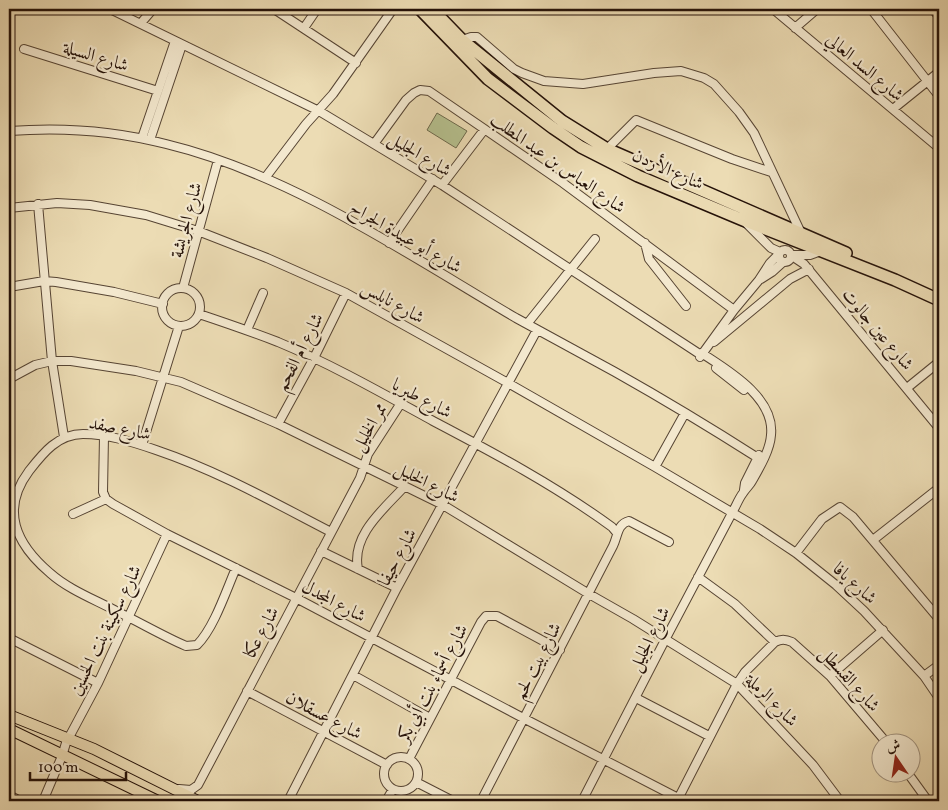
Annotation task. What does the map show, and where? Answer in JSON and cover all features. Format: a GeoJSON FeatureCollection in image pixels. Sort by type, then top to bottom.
{"type":"FeatureCollection","features":[{"type":"Feature","properties":{"kind":"highway","name":"شارع الأردن"},"geometry":{"type":"LineString","coordinates":[[420,9],[488,79],[547,124],[581,147],[638,176],[821,252],[895,280],[939,300]]}},
{"type":"Feature","properties":{"kind":"highway","name":"شارع الأردن"},"geometry":{"type":"LineString","coordinates":[[432,9],[462,40],[554,115],[607,149],[688,186],[886,269],[939,295]]}},
{"type":"Feature","properties":{"kind":"highway"},"geometry":{"type":"LineString","coordinates":[[547,124],[554,115]]}},
{"type":"Feature","properties":{"kind":"main road"},"geometry":{"type":"LineString","coordinates":[[9,715],[69,738],[197,801]]}},
{"type":"Feature","properties":{"kind":"main road"},"geometry":{"type":"LineString","coordinates":[[9,729],[158,801]]}},
{"type":"Feature","properties":{"kind":"main road"},"geometry":{"type":"LineString","coordinates":[[50,750],[56,744],[56,734]]}},
{"type":"Feature","properties":{"kind":"street","name":"شارع الجليل"},"geometry":{"type":"LineString","coordinates":[[110,9],[319,111],[442,185],[569,269],[702,353],[735,376],[750,390],[766,410],[771,435],[768,448],[665,640],[582,801]]}},
{"type":"Feature","properties":{"kind":"street"},"geometry":{"type":"LineString","coordinates":[[140,23],[153,9]]}},
{"type":"Feature","properties":{"kind":"street"},"geometry":{"type":"LineString","coordinates":[[274,9],[356,63]]}},
{"type":"Feature","properties":{"kind":"street"},"geometry":{"type":"LineString","coordinates":[[304,28],[316,9]]}},
{"type":"Feature","properties":{"kind":"street"},"geometry":{"type":"LineString","coordinates":[[265,178],[306,124],[333,94],[393,9]]}},
{"type":"Feature","properties":{"kind":"street","name":"شارع السد العالي"},"geometry":{"type":"LineString","coordinates":[[773,9],[939,148]]}},
{"type":"Feature","properties":{"kind":"street"},"geometry":{"type":"LineString","coordinates":[[795,28],[817,9]]}},
{"type":"Feature","properties":{"kind":"street"},"geometry":{"type":"LineString","coordinates":[[870,9],[939,96]]}},
{"type":"Feature","properties":{"kind":"street"},"geometry":{"type":"LineString","coordinates":[[933,9],[939,17]]}},
{"type":"Feature","properties":{"kind":"street"},"geometry":{"type":"LineString","coordinates":[[462,40],[471,36],[477,37],[518,71],[544,81],[583,84],[654,73],[681,71],[704,78],[720,89],[754,133],[801,233]]}},
{"type":"Feature","properties":{"kind":"street"},"geometry":{"type":"LineString","coordinates":[[146,139],[158,91],[179,43]]}},
{"type":"Feature","properties":{"kind":"street"},"geometry":{"type":"LineString","coordinates":[[146,139],[179,43]]}},
{"type":"Feature","properties":{"kind":"street","name":"شارع السيلة"},"geometry":{"type":"LineString","coordinates":[[24,49],[158,91]]}},
{"type":"Feature","properties":{"kind":"street"},"geometry":{"type":"LineString","coordinates":[[893,109],[939,72]]}},
{"type":"Feature","properties":{"kind":"street","name":"شارع العباس بن عبد المطلب"},"geometry":{"type":"LineString","coordinates":[[374,144],[406,100],[420,90],[429,91],[563,183],[734,310]]}},
{"type":"Feature","properties":{"kind":"street"},"geometry":{"type":"LineString","coordinates":[[607,149],[636,120],[732,159],[771,172]]}},
{"type":"Feature","properties":{"kind":"street"},"geometry":{"type":"LineString","coordinates":[[442,185],[484,130]]}},
{"type":"Feature","properties":{"kind":"street","name":"شارع أبو عبيدة الجراح"},"geometry":{"type":"LineString","coordinates":[[9,131],[84,132],[146,139],[218,160],[265,178],[389,243],[537,330],[685,413],[758,458]]}},
{"type":"Feature","properties":{"kind":"street","name":"شارع الجريشة"},"geometry":{"type":"LineString","coordinates":[[183,288],[218,160]]}},
{"type":"Feature","properties":{"kind":"street"},"geometry":{"type":"LineString","coordinates":[[389,243],[432,179]]}},
{"type":"Feature","properties":{"kind":"street"},"geometry":{"type":"LineString","coordinates":[[38,204],[52,361],[64,437]]}},
{"type":"Feature","properties":{"kind":"street","name":"شارع نابلس"},"geometry":{"type":"LineString","coordinates":[[9,208],[38,204],[90,205],[117,209],[198,230],[267,258],[346,293],[508,383],[732,513]]}},
{"type":"Feature","properties":{"kind":"street"},"geometry":{"type":"LineString","coordinates":[[743,220],[771,248],[780,253],[780,258],[789,259],[821,252]]}},
{"type":"Feature","properties":{"kind":"street"},"geometry":{"type":"LineString","coordinates":[[527,324],[569,269],[595,239]]}},
{"type":"Feature","properties":{"kind":"street"},"geometry":{"type":"LineString","coordinates":[[645,243],[649,259],[686,306]]}},
{"type":"Feature","properties":{"kind":"street"},"geometry":{"type":"LineString","coordinates":[[702,353],[770,263],[786,249],[790,251],[789,259],[759,280]]}},
{"type":"Feature","properties":{"kind":"street","name":"شارع عين جالوت"},"geometry":{"type":"LineString","coordinates":[[789,259],[808,270],[939,428]]}},
{"type":"Feature","properties":{"kind":"street"},"geometry":{"type":"LineString","coordinates":[[702,353],[790,279],[808,270]]}},
{"type":"Feature","properties":{"kind":"street"},"geometry":{"type":"LineString","coordinates":[[9,287],[44,281],[114,292],[163,304]]}},
{"type":"Feature","properties":{"kind":"street"},"geometry":{"type":"LineString","coordinates":[[183,288],[198,297],[201,308],[191,324],[179,326],[174,325],[166,318],[163,304],[170,292],[183,288]]}},
{"type":"Feature","properties":{"kind":"street"},"geometry":{"type":"LineString","coordinates":[[247,330],[263,292]]}},
{"type":"Feature","properties":{"kind":"street","name":"شارع أم الفحم"},"geometry":{"type":"LineString","coordinates":[[278,424],[314,358],[346,293]]}},
{"type":"Feature","properties":{"kind":"street","name":"شارع طبريا"},"geometry":{"type":"LineString","coordinates":[[199,314],[247,330],[314,358],[400,403],[569,497],[612,527],[617,533]]}},
{"type":"Feature","properties":{"kind":"street"},"geometry":{"type":"LineString","coordinates":[[142,445],[179,326]]}},
{"type":"Feature","properties":{"kind":"street","name":"شارع حيفا"},"geometry":{"type":"LineString","coordinates":[[288,801],[397,588],[537,330]]}},
{"type":"Feature","properties":{"kind":"street","name":"شارع الجليل"},"geometry":{"type":"LineString","coordinates":[[702,353],[746,392],[764,413],[767,429],[766,439],[745,483],[744,492]]}},
{"type":"Feature","properties":{"kind":"street"},"geometry":{"type":"LineString","coordinates":[[9,379],[35,365],[52,361]]}},
{"type":"Feature","properties":{"kind":"street","name":"شارع الخليل"},"geometry":{"type":"LineString","coordinates":[[52,361],[98,364],[163,377],[206,392],[278,424],[443,505],[665,640]]}},
{"type":"Feature","properties":{"kind":"street"},"geometry":{"type":"LineString","coordinates":[[907,388],[939,362]]}},
{"type":"Feature","properties":{"kind":"street","name":"ممر الخليل"},"geometry":{"type":"LineString","coordinates":[[364,467],[368,454],[400,403]]}},
{"type":"Feature","properties":{"kind":"street"},"geometry":{"type":"LineString","coordinates":[[655,467],[685,413]]}},
{"type":"Feature","properties":{"kind":"street","name":"شارع صفد"},"geometry":{"type":"LineString","coordinates":[[236,568],[209,628],[197,645],[186,646],[72,588],[50,573],[31,553],[21,538],[11,508],[26,475],[49,448],[64,437],[81,434],[104,436],[142,445],[217,473],[331,532]]}},
{"type":"Feature","properties":{"kind":"street"},"geometry":{"type":"LineString","coordinates":[[73,514],[106,499],[103,492],[104,436]]}},
{"type":"Feature","properties":{"kind":"street","name":"شارع عكا"},"geometry":{"type":"LineString","coordinates":[[172,788],[191,790],[198,785],[364,467]]}},
{"type":"Feature","properties":{"kind":"street"},"geometry":{"type":"LineString","coordinates":[[358,568],[356,553],[365,533],[404,487]]}},
{"type":"Feature","properties":{"kind":"street"},"geometry":{"type":"LineString","coordinates":[[873,540],[939,488]]}},
{"type":"Feature","properties":{"kind":"street","name":"شارع المجدل"},"geometry":{"type":"LineString","coordinates":[[106,499],[167,534],[296,598],[680,800]]}},
{"type":"Feature","properties":{"kind":"street"},"geometry":{"type":"LineString","coordinates":[[796,552],[822,519],[840,507],[853,517],[939,619]]}},
{"type":"Feature","properties":{"kind":"street","name":"شارع يافا"},"geometry":{"type":"LineString","coordinates":[[732,513],[796,552],[836,585],[883,630],[924,676],[939,698]]}},
{"type":"Feature","properties":{"kind":"street"},"geometry":{"type":"LineString","coordinates":[[617,533],[621,525],[629,520],[669,542]]}},
{"type":"Feature","properties":{"kind":"street","name":"شارع بيت لحم"},"geometry":{"type":"LineString","coordinates":[[481,801],[589,594],[613,546],[617,533]]}},
{"type":"Feature","properties":{"kind":"street","name":"شارع سكينة بنت الحسين"},"geometry":{"type":"LineString","coordinates":[[43,801],[62,756],[64,746],[98,683],[167,534]]}},
{"type":"Feature","properties":{"kind":"street"},"geometry":{"type":"LineString","coordinates":[[321,551],[397,588]]}},
{"type":"Feature","properties":{"kind":"street"},"geometry":{"type":"LineString","coordinates":[[680,800],[709,736],[737,684],[745,672],[775,642],[730,600],[698,578]]}},
{"type":"Feature","properties":{"kind":"street"},"geometry":{"type":"LineString","coordinates":[[932,610],[939,604]]}},
{"type":"Feature","properties":{"kind":"street","name":"شارع أسماء بنت أبي بكر"},"geometry":{"type":"LineString","coordinates":[[409,759],[481,622],[486,616],[497,616],[560,650]]}},
{"type":"Feature","properties":{"kind":"street"},"geometry":{"type":"LineString","coordinates":[[830,676],[883,630]]}},
{"type":"Feature","properties":{"kind":"street"},"geometry":{"type":"LineString","coordinates":[[9,638],[98,683]]}},
{"type":"Feature","properties":{"kind":"street","name":"شارع القسطل"},"geometry":{"type":"LineString","coordinates":[[775,642],[785,639],[798,646],[830,676],[878,732]]}},
{"type":"Feature","properties":{"kind":"street","name":"شارع الرملة"},"geometry":{"type":"LineString","coordinates":[[665,640],[737,684],[807,758],[840,801]]}},
{"type":"Feature","properties":{"kind":"street"},"geometry":{"type":"LineString","coordinates":[[924,676],[939,665]]}},
{"type":"Feature","properties":{"kind":"street"},"geometry":{"type":"LineString","coordinates":[[353,675],[430,718]]}},
{"type":"Feature","properties":{"kind":"street","name":"شارع عسقلان"},"geometry":{"type":"LineString","coordinates":[[247,691],[387,765]]}},
{"type":"Feature","properties":{"kind":"street"},"geometry":{"type":"LineString","coordinates":[[636,698],[709,736]]}},
{"type":"Feature","properties":{"kind":"street"},"geometry":{"type":"LineString","coordinates":[[397,757],[409,759],[417,766],[418,777],[412,787],[399,791],[388,784],[385,778],[385,771],[387,765],[397,757]]}},
{"type":"Feature","properties":{"kind":"street"},"geometry":{"type":"LineString","coordinates":[[416,782],[453,801]]}},
{"type":"Feature","properties":{"kind":"street"},"geometry":{"type":"LineString","coordinates":[[914,782],[928,801]]}},
{"type":"Feature","properties":{"kind":"street"},"geometry":{"type":"LineString","coordinates":[[386,801],[393,788]]}},
{"type":"Feature","properties":{"kind":"street"},"geometry":{"type":"LineString","coordinates":[[9,795],[20,801]]}},
{"type":"Feature","properties":{"kind":"green space"},"geometry":{"type":"Polygon","coordinates":[[[437,113],[467,131],[456,148],[427,130],[437,113]]]}}]}
